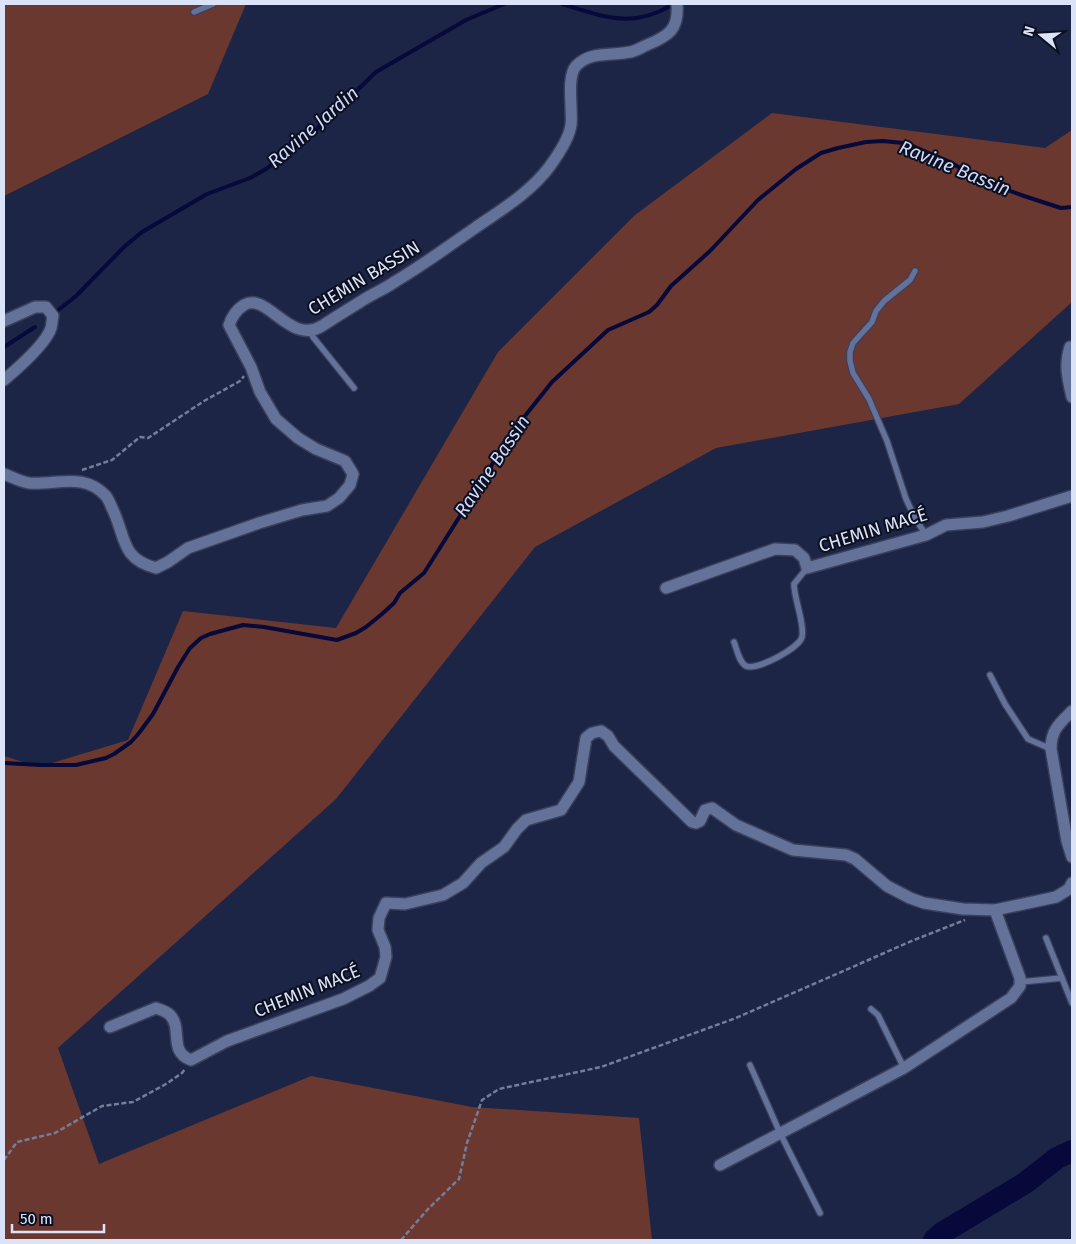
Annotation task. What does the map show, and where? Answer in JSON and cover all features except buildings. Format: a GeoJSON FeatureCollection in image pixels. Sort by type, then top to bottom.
{"type":"FeatureCollection","features":[{"type":"Feature","properties":{"kind":"street","name":"CHEMIN BASSIN"},"geometry":{"type":"LineString","coordinates":[[74,481],[87,483],[107,497],[117,518],[129,553],[146,565],[156,568],[188,548],[258,523],[302,510],[327,506],[339,498],[350,486],[353,474],[345,461],[316,449],[298,438],[276,419],[260,392],[250,367],[229,326],[236,310],[250,302],[257,303],[264,306],[281,321],[305,331],[319,328],[360,301],[395,282],[530,188],[550,166],[564,143],[570,127],[570,91],[574,68],[586,58],[630,52],[668,35],[676,23],[680,4]]}},
{"type":"Feature","properties":{"kind":"street"},"geometry":{"type":"LineString","coordinates":[[4,321],[35,307],[46,307],[53,316],[51,329],[44,339],[24,362],[4,380]]}},
{"type":"Feature","properties":{"kind":"street"},"geometry":{"type":"LineString","coordinates":[[1070,347],[1066,360],[1068,384],[1072,397]]}},
{"type":"Feature","properties":{"kind":"street"},"geometry":{"type":"LineString","coordinates":[[4,474],[27,483],[74,481]]}},
{"type":"Feature","properties":{"kind":"street","name":"CHEMIN MACÉ"},"geometry":{"type":"LineString","coordinates":[[666,588],[775,549],[795,550],[804,558],[807,568],[926,535],[946,525],[982,522],[1072,496]]}},
{"type":"Feature","properties":{"kind":"street"},"geometry":{"type":"LineString","coordinates":[[1072,712],[1054,730],[1051,740],[1067,841],[1072,857]]}},
{"type":"Feature","properties":{"kind":"street","name":"CHEMIN MACÉ"},"geometry":{"type":"LineString","coordinates":[[191,1060],[227,1041],[343,999],[370,986],[380,978],[386,956],[385,947],[378,930],[379,918],[386,903],[406,904],[443,895],[463,883],[481,863],[504,847],[526,820],[560,810],[579,782],[586,738],[592,733],[601,731],[608,736],[620,753],[692,822],[700,821],[705,810],[712,808],[736,825],[793,850],[846,854],[855,859],[887,886],[924,903],[963,909],[991,910],[1056,897],[1069,889],[1072,884]]}},
{"type":"Feature","properties":{"kind":"street"},"geometry":{"type":"LineString","coordinates":[[720,1165],[904,1068],[1011,998],[1020,986],[1020,978],[991,910]]}},
{"type":"Feature","properties":{"kind":"street"},"geometry":{"type":"LineString","coordinates":[[110,1027],[156,1008],[164,1011],[172,1016],[179,1050],[184,1058],[191,1060]]}},
{"type":"Feature","properties":{"kind":"lane"},"geometry":{"type":"LineString","coordinates":[[194,12],[213,4]]}},
{"type":"Feature","properties":{"kind":"lane"},"geometry":{"type":"LineString","coordinates":[[915,271],[910,280],[884,301],[876,311],[872,322],[853,343],[850,361],[853,373],[869,399],[887,440],[914,518],[926,535]]}},
{"type":"Feature","properties":{"kind":"lane"},"geometry":{"type":"LineString","coordinates":[[310,330],[313,337],[354,388]]}},
{"type":"Feature","properties":{"kind":"lane"},"geometry":{"type":"LineString","coordinates":[[734,642],[740,659],[744,665],[749,667],[768,662],[798,644],[802,638],[803,626],[794,596],[794,584],[807,568]]}},
{"type":"Feature","properties":{"kind":"lane"},"geometry":{"type":"LineString","coordinates":[[990,675],[1005,704],[1028,739],[1038,745],[1051,749]]}},
{"type":"Feature","properties":{"kind":"lane"},"geometry":{"type":"LineString","coordinates":[[1046,938],[1072,1004]]}},
{"type":"Feature","properties":{"kind":"lane"},"geometry":{"type":"LineString","coordinates":[[1020,982],[1062,978]]}},
{"type":"Feature","properties":{"kind":"lane"},"geometry":{"type":"LineString","coordinates":[[871,1009],[878,1015],[904,1068]]}},
{"type":"Feature","properties":{"kind":"lane"},"geometry":{"type":"LineString","coordinates":[[750,1065],[780,1133],[820,1213]]}},
{"type":"Feature","properties":{"kind":"path"},"geometry":{"type":"LineString","coordinates":[[74,481],[82,470],[112,460],[140,437],[148,438],[204,401],[240,382],[250,367]]}},
{"type":"Feature","properties":{"kind":"path"},"geometry":{"type":"LineString","coordinates":[[401,1240],[428,1209],[459,1179],[467,1143],[482,1100],[499,1089],[601,1067],[709,1028],[914,940],[991,910]]}},
{"type":"Feature","properties":{"kind":"path"},"geometry":{"type":"LineString","coordinates":[[4,1160],[17,1142],[55,1133],[102,1106],[132,1102],[182,1073],[191,1060]]}},
{"type":"Feature","properties":{"kind":"shaded area"},"geometry":{"type":"Polygon","coordinates":[[[4,4],[246,4],[208,94],[4,196],[4,4]]]}},
{"type":"Feature","properties":{"kind":"shaded area"},"geometry":{"type":"Polygon","coordinates":[[[772,113],[1045,148],[1072,130],[1072,302],[959,404],[716,448],[535,547],[336,799],[58,1048],[99,1164],[311,1076],[472,1107],[639,1118],[652,1240],[4,1240],[4,756],[39,767],[128,740],[183,611],[336,628],[498,352],[635,215],[772,113]]]}},
{"type":"Feature","properties":{"kind":"waterway","name":"Ravine Jardin"},"geometry":{"type":"LineString","coordinates":[[57,311],[76,296],[124,247],[142,232],[207,194],[250,178],[266,169],[317,129],[376,72],[466,20],[504,4]]}},
{"type":"Feature","properties":{"kind":"waterway","name":"Ravine Jardin"},"geometry":{"type":"LineString","coordinates":[[562,4],[603,16],[629,19],[656,13],[670,6]]}},
{"type":"Feature","properties":{"kind":"waterway","name":"Ravine Bassin"},"geometry":{"type":"LineString","coordinates":[[4,763],[76,765],[106,758],[114,754],[131,742],[153,714],[190,648],[201,638],[210,634],[243,625],[337,640],[366,627],[394,603],[400,593],[424,573],[489,470],[505,441],[552,382],[608,330],[649,312],[657,305],[671,286],[710,251],[758,200],[796,169],[821,153],[866,142],[903,143],[950,162],[978,179],[1061,208],[1072,207]]}},
{"type":"Feature","properties":{"kind":"waterway","name":"Ravine Jardin"},"geometry":{"type":"LineString","coordinates":[[4,347],[35,327]]}},
{"type":"Feature","properties":{"kind":"waterway"},"geometry":{"type":"LineString","coordinates":[[934,1240],[942,1233],[1025,1183],[1057,1158],[1072,1151]]}}]}
